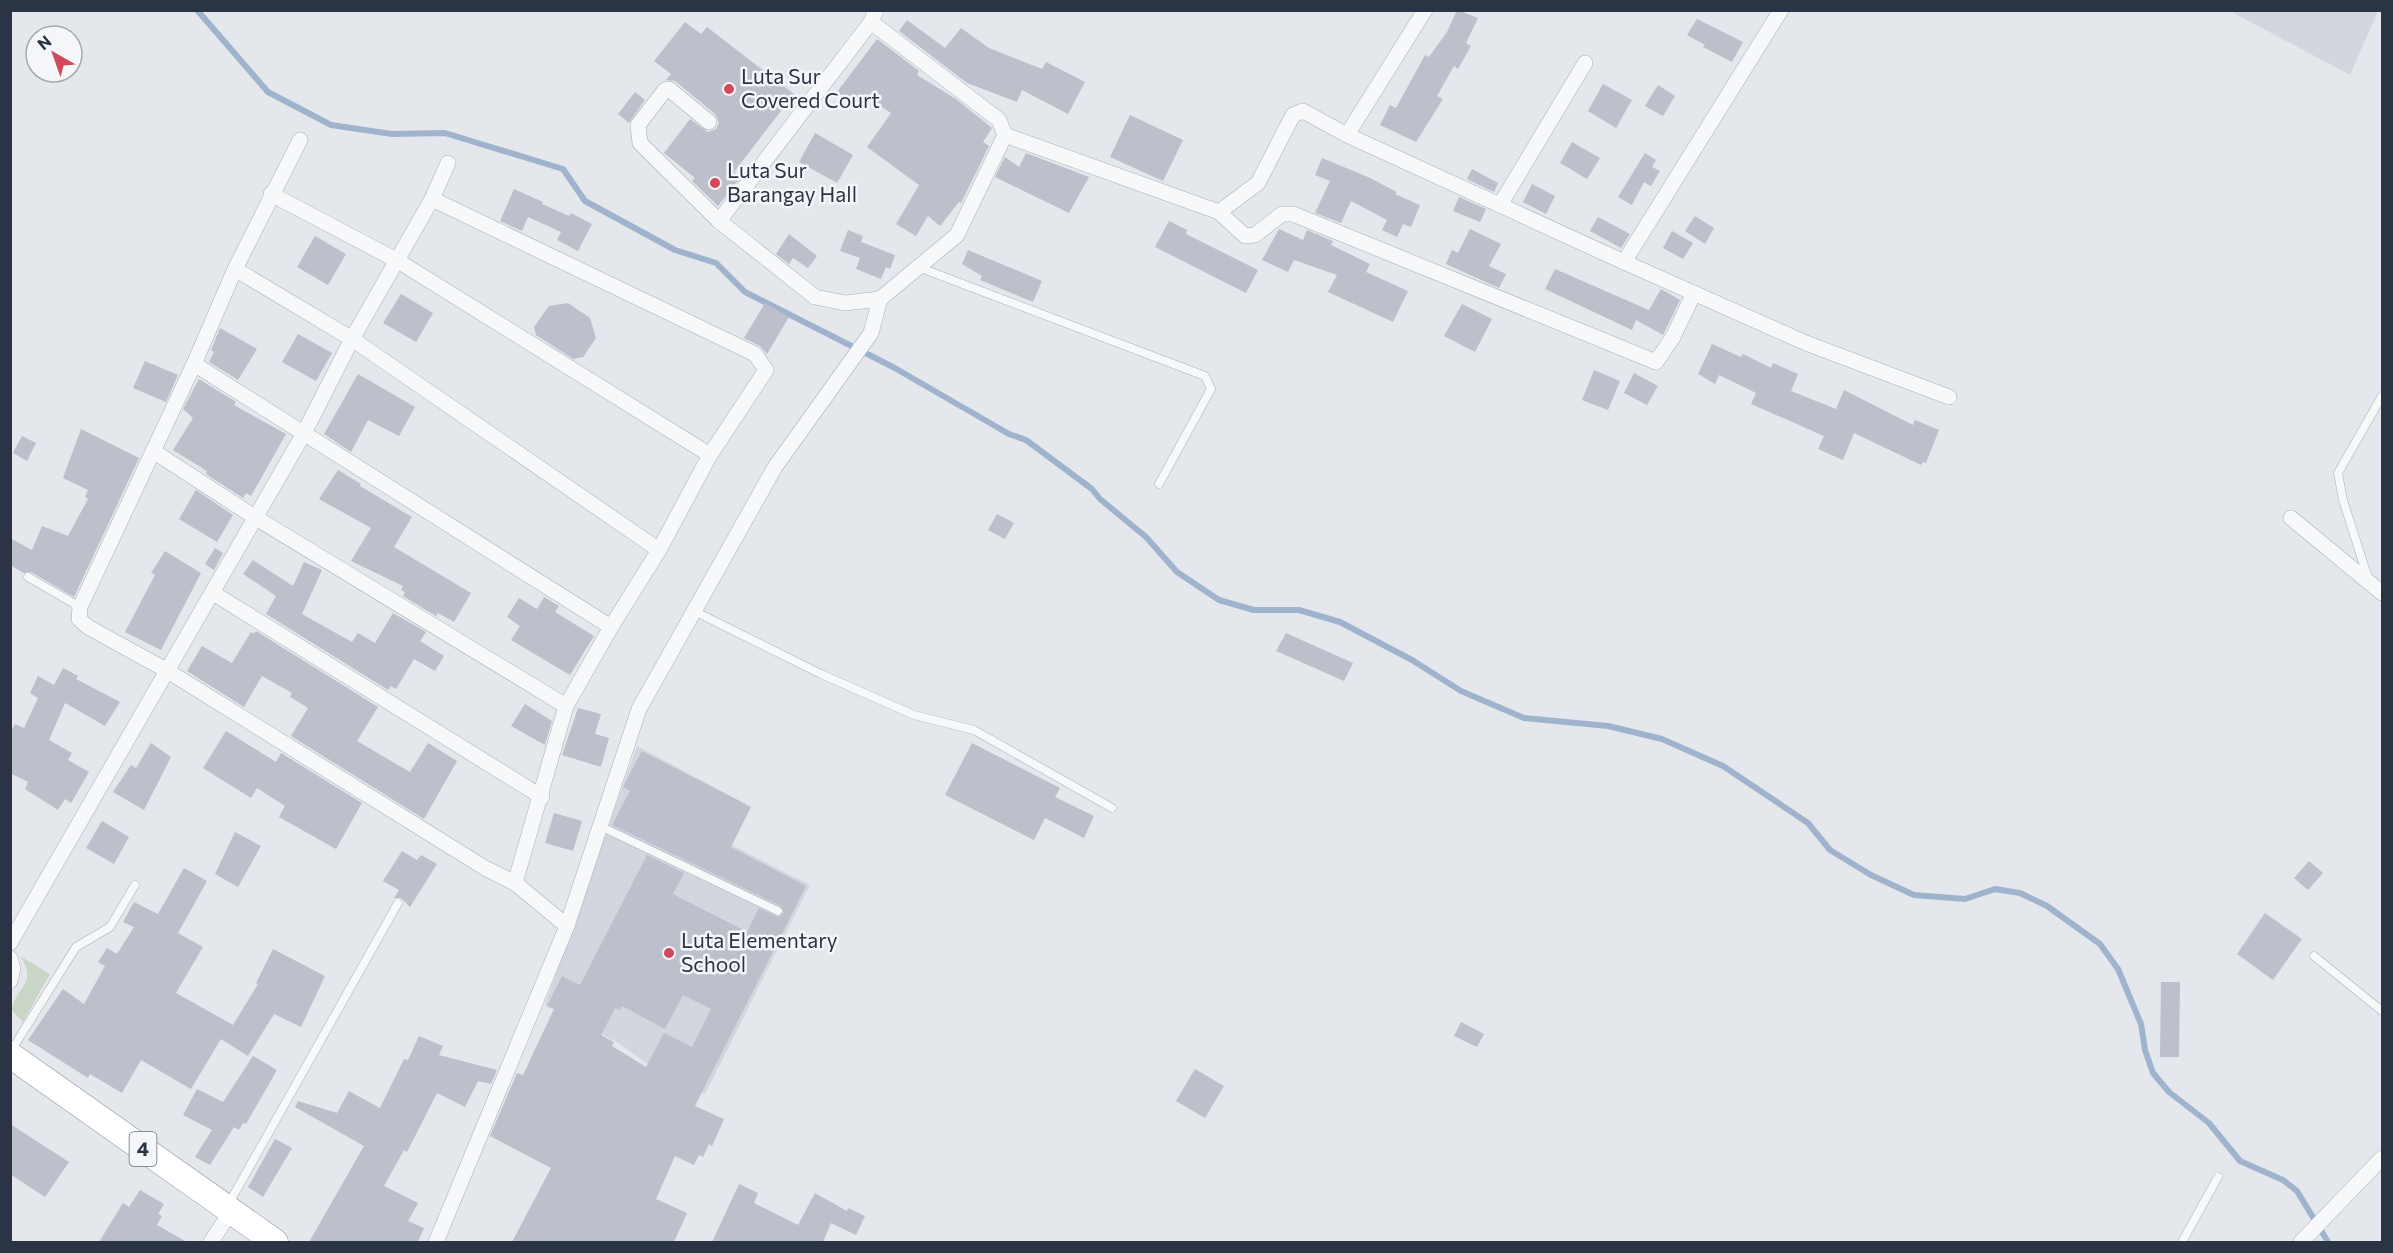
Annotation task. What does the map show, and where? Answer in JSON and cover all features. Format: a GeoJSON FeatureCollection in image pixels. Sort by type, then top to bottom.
{"type":"FeatureCollection","features":[{"type":"Feature","properties":{"kind":"highway","name":"4"},"geometry":{"type":"LineString","coordinates":[[10,1053],[275,1242]]}},
{"type":"Feature","properties":{"kind":"street"},"geometry":{"type":"LineString","coordinates":[[1347,135],[1425,10]]}},
{"type":"Feature","properties":{"kind":"street"},"geometry":{"type":"LineString","coordinates":[[1624,261],[1781,10]]}},
{"type":"Feature","properties":{"kind":"street"},"geometry":{"type":"LineString","coordinates":[[710,122],[669,88],[664,90],[638,125],[638,134],[640,142],[652,156],[719,221],[815,297],[844,303],[880,299],[957,235],[1005,135],[999,120],[874,16],[719,221]]}},
{"type":"Feature","properties":{"kind":"street"},"geometry":{"type":"LineString","coordinates":[[1500,205],[1585,63]]}},
{"type":"Feature","properties":{"kind":"street"},"geometry":{"type":"LineString","coordinates":[[1219,212],[1258,183],[1293,115],[1302,111],[1347,135],[1806,343],[1949,397]]}},
{"type":"Feature","properties":{"kind":"street"},"geometry":{"type":"LineString","coordinates":[[1005,135],[1219,212],[1245,236],[1255,235],[1282,214],[1293,214],[1656,362],[1673,337],[1694,293]]}},
{"type":"Feature","properties":{"kind":"street"},"geometry":{"type":"LineString","coordinates":[[300,140],[235,269],[194,364],[80,607],[79,619],[88,627],[166,670],[484,868],[515,884],[567,926]]}},
{"type":"Feature","properties":{"kind":"street"},"geometry":{"type":"LineString","coordinates":[[10,943],[303,435],[352,339],[432,199],[448,163]]}},
{"type":"Feature","properties":{"kind":"street"},"geometry":{"type":"LineString","coordinates":[[272,194],[398,261],[710,455]]}},
{"type":"Feature","properties":{"kind":"street"},"geometry":{"type":"LineString","coordinates":[[432,199],[755,354],[766,370],[710,455],[659,550],[611,627],[566,706],[542,797],[515,884]]}},
{"type":"Feature","properties":{"kind":"street"},"geometry":{"type":"LineString","coordinates":[[235,269],[352,339],[659,550]]}},
{"type":"Feature","properties":{"kind":"street"},"geometry":{"type":"LineString","coordinates":[[436,1242],[567,926],[639,709],[776,467],[871,333],[880,299]]}},
{"type":"Feature","properties":{"kind":"street"},"geometry":{"type":"LineString","coordinates":[[194,364],[303,435],[611,627]]}},
{"type":"Feature","properties":{"kind":"street"},"geometry":{"type":"LineString","coordinates":[[153,451],[256,518],[566,706]]}},
{"type":"Feature","properties":{"kind":"street"},"geometry":{"type":"LineString","coordinates":[[2291,518],[2382,593]]}},
{"type":"Feature","properties":{"kind":"street"},"geometry":{"type":"LineString","coordinates":[[213,593],[542,797]]}},
{"type":"Feature","properties":{"kind":"street"},"geometry":{"type":"LineString","coordinates":[[10,957],[13,969],[10,981]]}},
{"type":"Feature","properties":{"kind":"street"},"geometry":{"type":"LineString","coordinates":[[2305,1239],[2382,1158]]}},
{"type":"Feature","properties":{"kind":"street"},"geometry":{"type":"LineString","coordinates":[[211,1242],[229,1210]]}},
{"type":"Feature","properties":{"kind":"lane"},"geometry":{"type":"LineString","coordinates":[[918,267],[1205,376],[1211,389],[1160,484]]}},
{"type":"Feature","properties":{"kind":"lane"},"geometry":{"type":"LineString","coordinates":[[2369,582],[2343,500],[2338,473],[2382,396]]}},
{"type":"Feature","properties":{"kind":"lane"},"geometry":{"type":"LineString","coordinates":[[28,577],[80,607]]}},
{"type":"Feature","properties":{"kind":"lane"},"geometry":{"type":"LineString","coordinates":[[694,611],[821,674],[914,715],[974,730],[1112,808]]}},
{"type":"Feature","properties":{"kind":"lane"},"geometry":{"type":"LineString","coordinates":[[600,826],[778,911]]}},
{"type":"Feature","properties":{"kind":"lane"},"geometry":{"type":"LineString","coordinates":[[10,1053],[76,947],[110,927],[135,885]]}},
{"type":"Feature","properties":{"kind":"lane"},"geometry":{"type":"LineString","coordinates":[[229,1210],[398,903]]}},
{"type":"Feature","properties":{"kind":"lane"},"geometry":{"type":"LineString","coordinates":[[2314,956],[2382,1011]]}},
{"type":"Feature","properties":{"kind":"lane"},"geometry":{"type":"LineString","coordinates":[[2182,1242],[2218,1177]]}},
{"type":"Feature","properties":{"kind":"shaded area"},"geometry":{"type":"Polygon","coordinates":[[[2230,11],[2378,11],[2350,75],[2230,11]]]}},
{"type":"Feature","properties":{"kind":"shaded area","name":"Luta Elementary School"},"geometry":{"type":"Polygon","coordinates":[[[637,746],[746,804],[726,842],[810,885],[705,1094],[648,1064],[615,1041],[545,1005],[637,746]]]}},
{"type":"Feature","properties":{"kind":"green space"},"geometry":{"type":"Polygon","coordinates":[[[20,956],[50,974],[23,1022],[12,1010],[17,995],[27,979],[25,965],[20,956]]]}},
{"type":"Feature","properties":{"kind":"building"},"geometry":{"type":"Polygon","coordinates":[[[1457,10],[1478,18],[1466,43],[1471,46],[1458,69],[1454,66],[1437,96],[1443,99],[1416,142],[1380,125],[1390,105],[1396,108],[1425,55],[1429,57],[1447,32],[1457,10]]]}},
{"type":"Feature","properties":{"kind":"building"},"geometry":{"type":"Polygon","coordinates":[[[1697,19],[1743,42],[1732,62],[1703,47],[1705,45],[1687,35],[1697,19]]]}},
{"type":"Feature","properties":{"kind":"building"},"geometry":{"type":"Polygon","coordinates":[[[907,20],[945,48],[961,28],[989,48],[1042,69],[1046,62],[1085,82],[1068,114],[1022,90],[1017,102],[967,83],[899,31],[907,20]]]}},
{"type":"Feature","properties":{"kind":"building","name":"Luta Sur Covered Court"},"geometry":{"type":"Polygon","coordinates":[[[685,22],[701,34],[707,27],[794,94],[734,172],[741,177],[718,206],[692,181],[695,178],[664,153],[690,119],[708,132],[716,129],[719,123],[715,114],[675,81],[666,80],[671,74],[654,61],[685,22]]]}},
{"type":"Feature","properties":{"kind":"building"},"geometry":{"type":"Polygon","coordinates":[[[877,39],[919,71],[917,75],[956,99],[992,128],[983,142],[989,146],[961,203],[959,202],[940,226],[928,216],[916,236],[896,224],[919,185],[867,147],[891,113],[864,95],[858,105],[837,92],[877,39]]]}},
{"type":"Feature","properties":{"kind":"building"},"geometry":{"type":"Polygon","coordinates":[[[1603,84],[1632,100],[1616,128],[1588,111],[1603,84]]]}},
{"type":"Feature","properties":{"kind":"building"},"geometry":{"type":"Polygon","coordinates":[[[1658,85],[1675,96],[1663,116],[1645,106],[1658,85]]]}},
{"type":"Feature","properties":{"kind":"building"},"geometry":{"type":"Polygon","coordinates":[[[635,92],[645,100],[629,123],[618,114],[635,92]]]}},
{"type":"Feature","properties":{"kind":"building"},"geometry":{"type":"Polygon","coordinates":[[[1130,115],[1183,140],[1163,181],[1110,157],[1130,115]]]}},
{"type":"Feature","properties":{"kind":"building"},"geometry":{"type":"Polygon","coordinates":[[[815,133],[853,155],[837,183],[799,162],[815,133]]]}},
{"type":"Feature","properties":{"kind":"building"},"geometry":{"type":"Polygon","coordinates":[[[1572,142],[1600,158],[1587,179],[1560,163],[1572,142]]]}},
{"type":"Feature","properties":{"kind":"building"},"geometry":{"type":"Polygon","coordinates":[[[1026,153],[1089,177],[1069,213],[995,177],[1005,157],[1019,167],[1026,153]]]}},
{"type":"Feature","properties":{"kind":"building"},"geometry":{"type":"Polygon","coordinates":[[[1645,153],[1656,160],[1652,167],[1660,171],[1651,186],[1644,182],[1632,205],[1618,197],[1645,153]]]}},
{"type":"Feature","properties":{"kind":"building"},"geometry":{"type":"Polygon","coordinates":[[[1322,158],[1368,177],[1397,192],[1395,194],[1420,205],[1411,227],[1403,224],[1397,237],[1382,230],[1387,220],[1351,201],[1341,223],[1315,213],[1330,181],[1315,175],[1322,158]]]}},
{"type":"Feature","properties":{"kind":"building"},"geometry":{"type":"Polygon","coordinates":[[[1472,169],[1498,183],[1494,192],[1467,179],[1472,169]]]}},
{"type":"Feature","properties":{"kind":"building"},"geometry":{"type":"Polygon","coordinates":[[[1532,184],[1555,196],[1546,214],[1523,202],[1532,184]]]}},
{"type":"Feature","properties":{"kind":"building"},"geometry":{"type":"Polygon","coordinates":[[[514,189],[543,202],[542,204],[569,216],[571,213],[592,224],[578,251],[557,240],[561,232],[528,217],[522,231],[500,221],[514,189]]]}},
{"type":"Feature","properties":{"kind":"building"},"geometry":{"type":"Polygon","coordinates":[[[1459,197],[1486,209],[1480,222],[1453,211],[1459,197]]]}},
{"type":"Feature","properties":{"kind":"building"},"geometry":{"type":"Polygon","coordinates":[[[1695,216],[1714,228],[1705,244],[1685,231],[1695,216]]]}},
{"type":"Feature","properties":{"kind":"building"},"geometry":{"type":"Polygon","coordinates":[[[1598,217],[1630,234],[1621,248],[1590,231],[1598,217]]]}},
{"type":"Feature","properties":{"kind":"building"},"geometry":{"type":"Polygon","coordinates":[[[1169,221],[1187,230],[1186,234],[1258,270],[1246,293],[1155,247],[1169,221]]]}},
{"type":"Feature","properties":{"kind":"building"},"geometry":{"type":"Polygon","coordinates":[[[1279,229],[1303,240],[1307,230],[1333,241],[1331,245],[1370,264],[1366,272],[1408,291],[1393,322],[1328,292],[1337,275],[1294,260],[1288,272],[1262,260],[1279,229]]]}},
{"type":"Feature","properties":{"kind":"building"},"geometry":{"type":"Polygon","coordinates":[[[1470,229],[1501,244],[1489,266],[1506,274],[1499,288],[1446,264],[1452,250],[1458,253],[1470,229]]]}},
{"type":"Feature","properties":{"kind":"building"},"geometry":{"type":"Polygon","coordinates":[[[848,230],[863,236],[861,242],[895,255],[890,269],[886,267],[881,279],[856,269],[860,258],[840,251],[848,230]]]}},
{"type":"Feature","properties":{"kind":"building"},"geometry":{"type":"Polygon","coordinates":[[[1672,231],[1693,243],[1683,259],[1663,248],[1672,231]]]}},
{"type":"Feature","properties":{"kind":"building"},"geometry":{"type":"Polygon","coordinates":[[[789,234],[817,256],[808,268],[793,258],[789,264],[776,254],[789,234]]]}},
{"type":"Feature","properties":{"kind":"building"},"geometry":{"type":"Polygon","coordinates":[[[315,236],[346,254],[328,285],[297,267],[315,236]]]}},
{"type":"Feature","properties":{"kind":"building"},"geometry":{"type":"Polygon","coordinates":[[[968,250],[1042,281],[1033,302],[980,280],[982,276],[962,264],[968,250]]]}},
{"type":"Feature","properties":{"kind":"building"},"geometry":{"type":"Polygon","coordinates":[[[1555,269],[1649,310],[1661,289],[1680,300],[1663,335],[1636,320],[1632,330],[1545,289],[1555,269]]]}},
{"type":"Feature","properties":{"kind":"building"},"geometry":{"type":"Polygon","coordinates":[[[401,294],[433,313],[416,342],[383,323],[401,294]]]}},
{"type":"Feature","properties":{"kind":"building"},"geometry":{"type":"Polygon","coordinates":[[[568,303],[590,318],[596,338],[583,357],[573,359],[536,335],[534,327],[549,306],[568,303]]]}},
{"type":"Feature","properties":{"kind":"building"},"geometry":{"type":"Polygon","coordinates":[[[765,303],[789,317],[767,354],[760,346],[744,338],[765,303]]]}},
{"type":"Feature","properties":{"kind":"building"},"geometry":{"type":"Polygon","coordinates":[[[1462,304],[1492,319],[1475,352],[1444,336],[1462,304]]]}},
{"type":"Feature","properties":{"kind":"building"},"geometry":{"type":"Polygon","coordinates":[[[220,328],[257,349],[238,380],[209,362],[220,328]]]}},
{"type":"Feature","properties":{"kind":"building"},"geometry":{"type":"Polygon","coordinates":[[[298,334],[332,353],[316,381],[282,362],[298,334]]]}},
{"type":"Feature","properties":{"kind":"building"},"geometry":{"type":"Polygon","coordinates":[[[1712,344],[1741,357],[1743,354],[1771,368],[1773,363],[1798,374],[1791,391],[1836,409],[1844,390],[1913,425],[1915,420],[1939,430],[1926,463],[1923,462],[1921,465],[1854,433],[1843,460],[1818,449],[1824,436],[1751,404],[1756,393],[1719,375],[1715,384],[1698,374],[1712,344]]]}},
{"type":"Feature","properties":{"kind":"building"},"geometry":{"type":"Polygon","coordinates":[[[145,361],[178,375],[166,402],[133,388],[145,361]]]}},
{"type":"Feature","properties":{"kind":"building"},"geometry":{"type":"Polygon","coordinates":[[[1594,370],[1620,381],[1608,410],[1582,400],[1594,370]]]}},
{"type":"Feature","properties":{"kind":"building"},"geometry":{"type":"Polygon","coordinates":[[[1634,373],[1658,386],[1647,405],[1624,393],[1634,373]]]}},
{"type":"Feature","properties":{"kind":"building"},"geometry":{"type":"Polygon","coordinates":[[[358,374],[415,407],[399,436],[368,420],[351,452],[324,434],[358,374]]]}},
{"type":"Feature","properties":{"kind":"building"},"geometry":{"type":"Polygon","coordinates":[[[199,379],[236,402],[234,405],[286,434],[251,496],[246,493],[243,498],[206,474],[207,471],[173,450],[193,418],[183,409],[199,379]]]}},
{"type":"Feature","properties":{"kind":"building"},"geometry":{"type":"Polygon","coordinates":[[[81,429],[139,458],[74,597],[31,572],[24,573],[10,565],[10,538],[32,550],[42,526],[68,536],[88,499],[85,497],[88,490],[63,478],[81,429]]]}},
{"type":"Feature","properties":{"kind":"building"},"geometry":{"type":"Polygon","coordinates":[[[22,436],[36,443],[27,461],[13,453],[22,436]]]}},
{"type":"Feature","properties":{"kind":"building"},"geometry":{"type":"Polygon","coordinates":[[[338,470],[412,517],[394,547],[471,593],[454,622],[438,613],[436,616],[403,596],[405,592],[401,590],[403,586],[351,561],[371,528],[319,499],[338,470]]]}},
{"type":"Feature","properties":{"kind":"building"},"geometry":{"type":"Polygon","coordinates":[[[196,490],[233,515],[217,542],[179,519],[196,490]]]}},
{"type":"Feature","properties":{"kind":"building"},"geometry":{"type":"Polygon","coordinates":[[[997,514],[1014,523],[1005,539],[988,530],[997,514]]]}},
{"type":"Feature","properties":{"kind":"building"},"geometry":{"type":"Polygon","coordinates":[[[215,548],[223,553],[214,570],[205,564],[215,548]]]}},
{"type":"Feature","properties":{"kind":"building"},"geometry":{"type":"Polygon","coordinates":[[[165,551],[201,573],[161,650],[125,632],[155,575],[151,573],[165,551]]]}},
{"type":"Feature","properties":{"kind":"building"},"geometry":{"type":"Polygon","coordinates":[[[253,560],[293,586],[304,562],[322,570],[302,614],[352,642],[358,633],[375,643],[393,613],[426,632],[420,641],[444,656],[435,671],[414,659],[396,689],[391,686],[388,690],[266,614],[276,596],[243,574],[253,560]]]}},
{"type":"Feature","properties":{"kind":"building"},"geometry":{"type":"Polygon","coordinates":[[[544,597],[559,606],[555,612],[594,636],[570,675],[511,640],[520,626],[507,617],[519,598],[537,609],[544,597]]]}},
{"type":"Feature","properties":{"kind":"building"},"geometry":{"type":"Polygon","coordinates":[[[256,631],[378,707],[357,741],[410,772],[428,743],[457,761],[424,819],[291,736],[308,708],[290,697],[292,693],[262,676],[244,707],[187,671],[202,646],[232,663],[251,632],[254,634],[256,631]]]}},
{"type":"Feature","properties":{"kind":"building"},"geometry":{"type":"Polygon","coordinates":[[[1286,633],[1353,663],[1344,681],[1276,651],[1286,633]]]}},
{"type":"Feature","properties":{"kind":"building"},"geometry":{"type":"Polygon","coordinates":[[[63,668],[78,676],[76,679],[120,702],[105,726],[65,703],[49,740],[72,753],[68,760],[89,772],[71,803],[65,799],[58,810],[25,789],[28,782],[10,773],[10,733],[15,724],[24,728],[38,698],[30,693],[38,676],[54,685],[63,668]]]}},
{"type":"Feature","properties":{"kind":"building"},"geometry":{"type":"Polygon","coordinates":[[[525,704],[552,721],[545,745],[511,726],[525,704]]]}},
{"type":"Feature","properties":{"kind":"building"},"geometry":{"type":"Polygon","coordinates":[[[578,708],[601,714],[595,734],[609,738],[601,767],[562,755],[578,708]]]}},
{"type":"Feature","properties":{"kind":"building"},"geometry":{"type":"Polygon","coordinates":[[[226,731],[276,762],[281,753],[362,803],[336,849],[279,817],[285,806],[257,788],[251,798],[203,768],[226,731]]]}},
{"type":"Feature","properties":{"kind":"building"},"geometry":{"type":"Polygon","coordinates":[[[151,743],[171,757],[144,810],[113,792],[131,765],[136,768],[151,743]]]}},
{"type":"Feature","properties":{"kind":"building"},"geometry":{"type":"Polygon","coordinates":[[[972,743],[1060,788],[1055,797],[1094,816],[1084,838],[1045,818],[1034,840],[945,795],[972,743]]]}},
{"type":"Feature","properties":{"kind":"building"},"geometry":{"type":"Polygon","coordinates":[[[642,751],[751,807],[731,847],[806,886],[695,1106],[724,1119],[712,1146],[709,1144],[703,1157],[699,1155],[694,1165],[675,1156],[656,1199],[687,1213],[674,1242],[512,1242],[551,1168],[490,1136],[517,1073],[523,1075],[554,1009],[547,1006],[562,976],[580,985],[647,855],[684,873],[673,894],[747,932],[759,908],[778,917],[784,913],[781,906],[612,825],[630,791],[623,787],[642,751]],[[683,995],[665,1029],[622,1006],[620,1010],[615,1008],[601,1035],[614,1042],[612,1046],[646,1067],[664,1033],[692,1047],[711,1009],[683,995]]]}},
{"type":"Feature","properties":{"kind":"building"},"geometry":{"type":"Polygon","coordinates":[[[554,813],[582,821],[573,851],[545,843],[554,813]]]}},
{"type":"Feature","properties":{"kind":"building"},"geometry":{"type":"Polygon","coordinates":[[[102,821],[129,837],[114,864],[86,848],[102,821]]]}},
{"type":"Feature","properties":{"kind":"building"},"geometry":{"type":"Polygon","coordinates":[[[235,832],[261,846],[238,887],[215,874],[235,832]]]}},
{"type":"Feature","properties":{"kind":"building"},"geometry":{"type":"Polygon","coordinates":[[[402,851],[417,860],[421,855],[437,864],[410,907],[401,898],[394,898],[399,890],[383,881],[402,851]]]}},
{"type":"Feature","properties":{"kind":"building"},"geometry":{"type":"Polygon","coordinates":[[[2309,861],[2323,873],[2308,890],[2294,878],[2309,861]]]}},
{"type":"Feature","properties":{"kind":"building"},"geometry":{"type":"Polygon","coordinates":[[[184,868],[207,881],[178,933],[203,947],[176,993],[233,1025],[258,984],[256,983],[273,949],[325,976],[301,1027],[274,1014],[248,1056],[221,1039],[191,1089],[141,1060],[122,1093],[90,1074],[88,1078],[28,1040],[63,989],[84,1004],[105,966],[98,962],[107,948],[117,954],[134,927],[123,922],[134,902],[158,914],[184,868]]]}},
{"type":"Feature","properties":{"kind":"building"},"geometry":{"type":"Polygon","coordinates":[[[2265,913],[2302,939],[2273,980],[2237,954],[2265,913]]]}},
{"type":"Feature","properties":{"kind":"building"},"geometry":{"type":"Polygon","coordinates":[[[2161,982],[2180,982],[2179,1057],[2160,1057],[2161,982]]]}},
{"type":"Feature","properties":{"kind":"building"},"geometry":{"type":"Polygon","coordinates":[[[1461,1022],[1484,1034],[1477,1047],[1454,1036],[1461,1022]]]}},
{"type":"Feature","properties":{"kind":"building"},"geometry":{"type":"Polygon","coordinates":[[[419,1036],[443,1046],[439,1055],[497,1070],[491,1084],[478,1081],[465,1107],[437,1093],[407,1152],[404,1150],[384,1186],[418,1203],[408,1221],[424,1228],[418,1242],[309,1242],[364,1146],[295,1107],[298,1101],[337,1113],[349,1091],[380,1108],[404,1059],[408,1060],[419,1036]]]}},
{"type":"Feature","properties":{"kind":"building"},"geometry":{"type":"Polygon","coordinates":[[[253,1056],[277,1070],[246,1124],[243,1123],[239,1130],[234,1127],[210,1165],[195,1157],[212,1130],[183,1115],[197,1089],[223,1102],[253,1056]]]}},
{"type":"Feature","properties":{"kind":"building"},"geometry":{"type":"Polygon","coordinates":[[[1195,1069],[1224,1086],[1205,1118],[1176,1101],[1195,1069]]]}},
{"type":"Feature","properties":{"kind":"building"},"geometry":{"type":"Polygon","coordinates":[[[10,1124],[69,1162],[45,1197],[10,1174],[10,1124]]]}},
{"type":"Feature","properties":{"kind":"building"},"geometry":{"type":"Polygon","coordinates":[[[275,1139],[292,1148],[263,1197],[248,1187],[275,1139]]]}},
{"type":"Feature","properties":{"kind":"building"},"geometry":{"type":"Polygon","coordinates":[[[739,1184],[758,1193],[754,1203],[798,1225],[815,1193],[847,1211],[848,1208],[865,1216],[856,1235],[831,1223],[823,1242],[712,1242],[739,1184]]]}},
{"type":"Feature","properties":{"kind":"building"},"geometry":{"type":"Polygon","coordinates":[[[140,1190],[164,1204],[158,1214],[162,1216],[157,1225],[187,1242],[99,1242],[123,1203],[129,1207],[140,1190]]]}},
{"type":"Feature","properties":{"kind":"waterway"},"geometry":{"type":"LineString","coordinates":[[197,10],[268,92],[331,125],[392,134],[445,133],[563,169],[585,201],[675,250],[716,263],[745,292],[893,367],[1009,434],[1026,440],[1092,489],[1100,499],[1146,537],[1177,572],[1219,600],[1254,610],[1299,610],[1340,622],[1412,660],[1461,691],[1524,718],[1608,726],[1662,739],[1723,766],[1808,823],[1830,850],[1871,875],[1914,895],[1965,899],[1995,889],[2020,893],[2047,906],[2100,944],[2118,969],[2141,1024],[2145,1050],[2153,1073],[2169,1092],[2209,1123],[2240,1161],[2283,1180],[2297,1191],[2328,1242]]}},
{"type":"Feature","properties":{"kind":"place","name":"Luta Sur Covered Court"},"geometry":{"type":"Point","coordinates":[729,89]}},
{"type":"Feature","properties":{"kind":"place","name":"Luta Sur Barangay Hall"},"geometry":{"type":"Point","coordinates":[715,183]}},
{"type":"Feature","properties":{"kind":"place","name":"Luta Elementary School"},"geometry":{"type":"Point","coordinates":[669,953]}}]}
